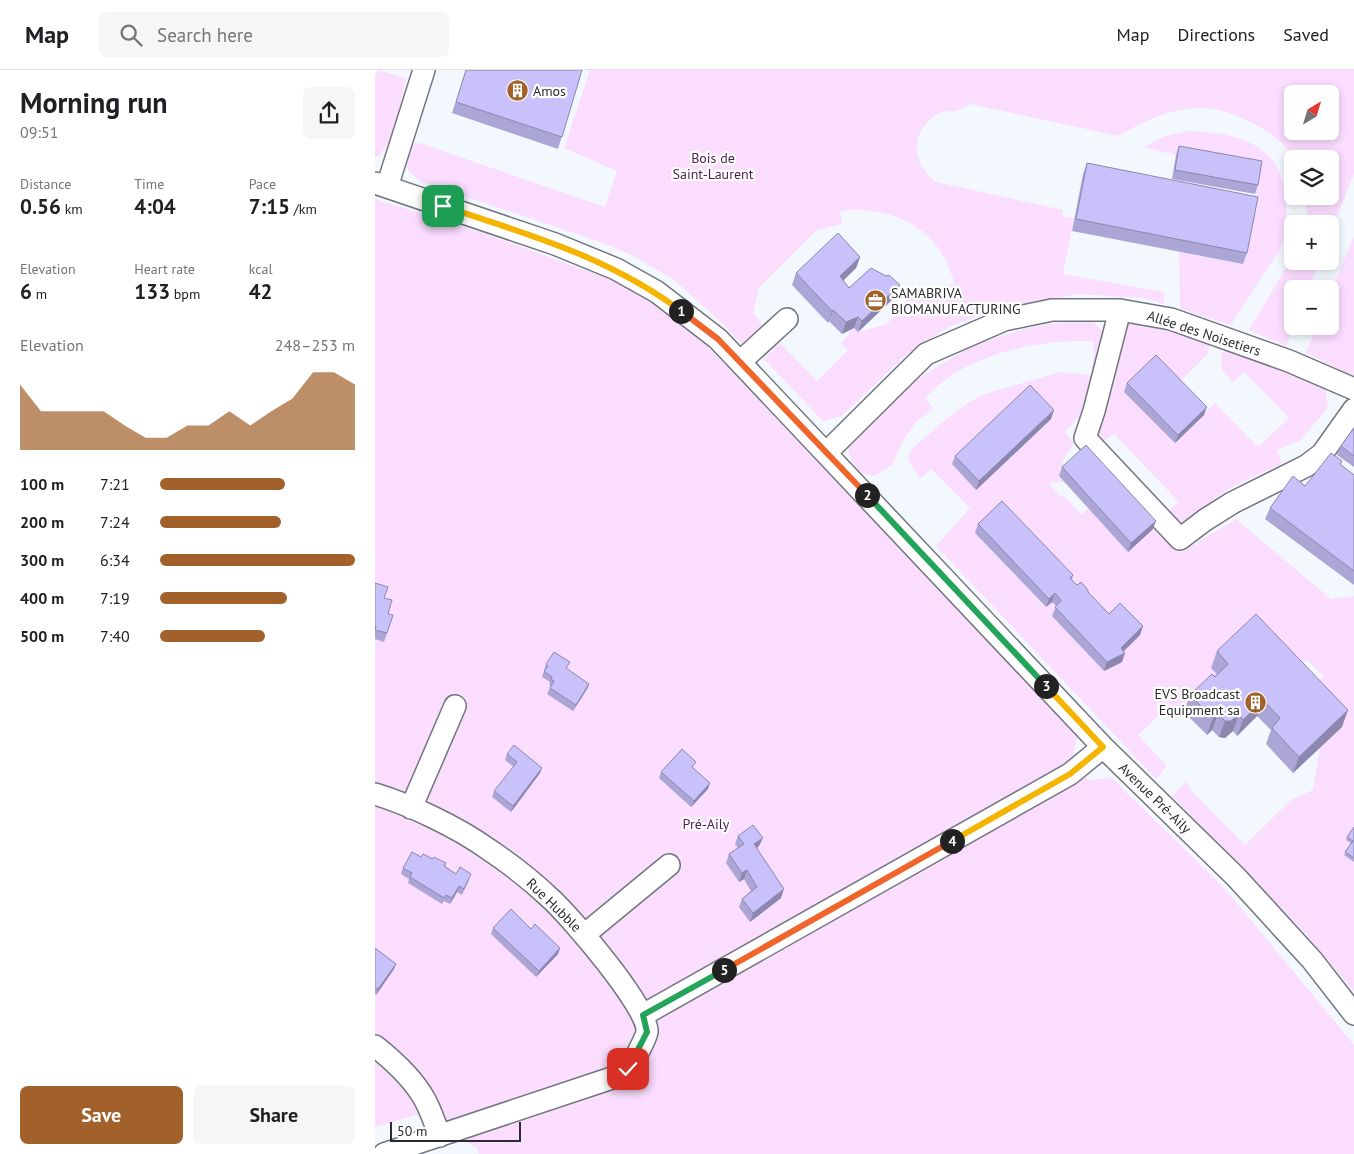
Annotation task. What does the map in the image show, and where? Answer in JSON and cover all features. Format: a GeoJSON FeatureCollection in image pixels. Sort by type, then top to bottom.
{"type":"FeatureCollection","features":[{"type":"Feature","properties":{"kind":"street"},"geometry":{"type":"LineString","coordinates":[[381,185],[424,70]]}},
{"type":"Feature","properties":{"kind":"street","name":"Avenue Pré-Aily"},"geometry":{"type":"LineString","coordinates":[[381,185],[555,244],[616,269],[657,292],[718,339],[1103,747],[1236,877],[1312,960],[1354,1014]]}},
{"type":"Feature","properties":{"kind":"street","name":"Allée des Noisetiers"},"geometry":{"type":"LineString","coordinates":[[826,453],[926,354],[1004,320],[1053,310],[1120,310],[1171,319],[1289,361],[1354,389]]}},
{"type":"Feature","properties":{"kind":"street"},"geometry":{"type":"LineString","coordinates":[[1120,310],[1085,438],[1180,539],[1232,503],[1306,466],[1322,454],[1354,409]]}},
{"type":"Feature","properties":{"kind":"street"},"geometry":{"type":"LineString","coordinates":[[740,362],[787,319]]}},
{"type":"Feature","properties":{"kind":"street"},"geometry":{"type":"LineString","coordinates":[[411,808],[455,706]]}},
{"type":"Feature","properties":{"kind":"street"},"geometry":{"type":"LineString","coordinates":[[384,1154],[618,1076],[628,1069],[647,1032],[643,1015],[1070,774],[1103,747]]}},
{"type":"Feature","properties":{"kind":"street","name":"Rue Hubble"},"geometry":{"type":"LineString","coordinates":[[375,794],[411,808],[466,835],[494,853],[551,899],[607,962],[643,1015]]}},
{"type":"Feature","properties":{"kind":"street"},"geometry":{"type":"LineString","coordinates":[[584,935],[669,865]]}},
{"type":"Feature","properties":{"kind":"street"},"geometry":{"type":"LineString","coordinates":[[375,1046],[414,1083],[425,1100],[440,1136]]}},
{"type":"Feature","properties":{"kind":"green space"},"geometry":{"type":"Polygon","coordinates":[[[378,70],[406,78],[394,135],[379,156],[375,157],[375,78],[378,70]]]}},
{"type":"Feature","properties":{"kind":"green space","name":"Bois de Saint-Laurent"},"geometry":{"type":"Polygon","coordinates":[[[590,70],[1354,70],[1354,174],[1338,215],[1307,215],[1306,205],[1339,205],[1339,150],[1287,150],[1277,139],[1251,122],[1222,111],[1192,108],[1170,112],[1148,120],[1119,136],[970,104],[958,110],[938,114],[922,129],[917,147],[918,157],[922,166],[936,182],[1063,210],[1062,216],[1074,218],[1063,274],[1164,292],[1164,304],[1144,298],[1078,294],[997,309],[950,326],[908,353],[842,416],[823,421],[764,359],[780,343],[817,381],[848,350],[841,343],[854,328],[858,332],[887,324],[911,294],[955,284],[941,252],[922,231],[910,223],[897,217],[868,210],[840,211],[842,224],[817,230],[759,288],[753,313],[766,329],[746,348],[674,280],[632,255],[595,240],[419,181],[409,171],[405,162],[411,144],[420,143],[605,207],[617,171],[564,148],[590,70]]]}},
{"type":"Feature","properties":{"kind":"green space"},"geometry":{"type":"Polygon","coordinates":[[[1188,131],[1206,132],[1240,139],[1255,145],[1267,154],[1276,166],[1283,182],[1286,215],[1284,215],[1284,237],[1281,247],[1231,325],[1180,309],[1179,252],[1243,264],[1259,170],[1176,155],[1144,147],[1162,137],[1188,131]]]}},
{"type":"Feature","properties":{"kind":"green space","name":"Pré-Aily"},"geometry":{"type":"Polygon","coordinates":[[[375,199],[489,235],[612,280],[659,308],[702,340],[1078,736],[1071,764],[1088,780],[1112,778],[1227,891],[1354,1045],[1354,1154],[479,1154],[477,1148],[416,1115],[375,1127],[375,199]]]}},
{"type":"Feature","properties":{"kind":"green space"},"geometry":{"type":"Polygon","coordinates":[[[1354,236],[1354,378],[1306,352],[1313,335],[1339,335],[1339,280],[1336,280],[1354,236]]]}},
{"type":"Feature","properties":{"kind":"green space"},"geometry":{"type":"Polygon","coordinates":[[[1285,270],[1316,270],[1312,280],[1284,280],[1284,335],[1290,335],[1286,346],[1249,330],[1285,270]]]}},
{"type":"Feature","properties":{"kind":"green space"},"geometry":{"type":"Polygon","coordinates":[[[1128,320],[1161,326],[1210,343],[1207,355],[1175,386],[1175,443],[1215,403],[1258,447],[1289,418],[1244,372],[1233,382],[1222,371],[1221,355],[1230,344],[1325,386],[1328,407],[1301,440],[1277,450],[1282,464],[1226,491],[1182,522],[1166,514],[1179,502],[1114,434],[1099,444],[1098,420],[1128,320]]]}},
{"type":"Feature","properties":{"kind":"green space"},"geometry":{"type":"Polygon","coordinates":[[[1093,322],[1102,330],[1106,345],[1087,409],[1065,432],[1074,443],[1062,461],[1066,469],[1059,476],[1064,482],[1048,483],[1061,497],[1064,496],[1082,515],[1088,508],[1128,551],[1153,529],[1180,553],[1236,519],[1331,599],[1354,596],[1354,828],[1352,844],[1344,855],[1354,862],[1354,992],[1306,934],[1172,796],[1187,781],[1189,788],[1245,845],[1292,799],[1313,790],[1320,748],[1342,727],[1308,692],[1323,676],[1307,660],[1290,673],[1222,680],[1206,691],[1179,716],[1169,706],[1138,735],[1167,766],[1156,779],[936,546],[970,508],[931,469],[921,478],[913,469],[908,458],[912,449],[951,415],[969,402],[985,394],[1060,372],[1091,375],[1094,355],[1093,341],[1058,342],[1022,347],[971,364],[951,375],[925,397],[933,408],[916,422],[902,442],[892,465],[874,476],[862,474],[853,463],[848,451],[852,434],[904,387],[972,346],[1013,332],[1050,323],[1093,322]],[[975,533],[1045,607],[1052,602],[1117,657],[1140,635],[1105,623],[975,533]]]}},
{"type":"Feature","properties":{"kind":"building","name":"Amos"},"geometry":{"type":"Polygon","coordinates":[[[466,70],[582,70],[562,137],[456,102],[466,70]]]}},
{"type":"Feature","properties":{"kind":"building"},"geometry":{"type":"Polygon","coordinates":[[[1179,146],[1262,161],[1258,185],[1175,170],[1179,146]]]}},
{"type":"Feature","properties":{"kind":"building"},"geometry":{"type":"Polygon","coordinates":[[[1087,163],[1258,197],[1247,253],[1076,219],[1087,163]]]}},
{"type":"Feature","properties":{"kind":"building"},"geometry":{"type":"Polygon","coordinates":[[[838,233],[860,257],[840,276],[849,288],[871,268],[886,276],[889,275],[900,285],[862,321],[858,317],[846,322],[832,311],[796,273],[838,233]]]}},
{"type":"Feature","properties":{"kind":"building"},"geometry":{"type":"Polygon","coordinates":[[[1156,355],[1207,407],[1178,435],[1127,383],[1156,355]]]}},
{"type":"Feature","properties":{"kind":"building"},"geometry":{"type":"Polygon","coordinates":[[[1030,385],[1054,410],[979,481],[955,456],[1030,385]]]}},
{"type":"Feature","properties":{"kind":"building"},"geometry":{"type":"Polygon","coordinates":[[[1354,428],[1354,456],[1341,446],[1354,428]]]}},
{"type":"Feature","properties":{"kind":"building"},"geometry":{"type":"Polygon","coordinates":[[[1086,445],[1156,521],[1131,543],[1062,467],[1086,445]]]}},
{"type":"Feature","properties":{"kind":"building"},"geometry":{"type":"Polygon","coordinates":[[[1331,453],[1342,461],[1340,464],[1354,475],[1354,571],[1270,508],[1293,476],[1305,486],[1331,453]]]}},
{"type":"Feature","properties":{"kind":"building"},"geometry":{"type":"Polygon","coordinates":[[[1002,501],[1073,575],[1070,578],[1077,585],[1081,582],[1109,614],[1120,603],[1143,626],[1121,648],[1125,653],[1107,662],[1055,607],[1061,601],[1055,593],[1049,599],[978,524],[1002,501]]]}},
{"type":"Feature","properties":{"kind":"building"},"geometry":{"type":"Polygon","coordinates":[[[375,583],[388,587],[384,598],[392,600],[388,614],[393,615],[387,633],[375,630],[375,583]]]}},
{"type":"Feature","properties":{"kind":"building","name":"EVS Broadcast Equipment sa"},"geometry":{"type":"Polygon","coordinates":[[[1256,614],[1348,710],[1299,757],[1272,728],[1280,718],[1263,700],[1243,720],[1239,714],[1231,721],[1225,721],[1218,714],[1213,718],[1190,695],[1212,674],[1215,677],[1228,664],[1217,651],[1256,614]]]}},
{"type":"Feature","properties":{"kind":"building"},"geometry":{"type":"Polygon","coordinates":[[[554,652],[570,662],[566,668],[589,684],[576,705],[550,688],[554,681],[544,671],[554,652]]]}},
{"type":"Feature","properties":{"kind":"building"},"geometry":{"type":"Polygon","coordinates":[[[514,745],[542,768],[513,806],[494,791],[517,762],[507,754],[514,745]]]}},
{"type":"Feature","properties":{"kind":"building"},"geometry":{"type":"Polygon","coordinates":[[[682,749],[696,762],[692,767],[710,783],[694,801],[661,772],[682,749]]]}},
{"type":"Feature","properties":{"kind":"building"},"geometry":{"type":"Polygon","coordinates":[[[753,825],[763,838],[754,844],[784,889],[753,913],[742,899],[757,887],[747,870],[742,873],[729,854],[744,844],[738,836],[753,825]]]}},
{"type":"Feature","properties":{"kind":"building"},"geometry":{"type":"Polygon","coordinates":[[[1354,827],[1354,858],[1345,852],[1353,841],[1347,837],[1354,827]]]}},
{"type":"Feature","properties":{"kind":"building"},"geometry":{"type":"Polygon","coordinates":[[[412,852],[421,857],[423,854],[433,859],[434,857],[446,863],[444,866],[456,874],[460,867],[471,874],[464,889],[459,886],[452,898],[446,895],[444,898],[410,877],[412,873],[403,868],[412,852]]]}},
{"type":"Feature","properties":{"kind":"building"},"geometry":{"type":"Polygon","coordinates":[[[511,909],[531,929],[535,924],[560,948],[539,971],[493,928],[511,909]]]}},
{"type":"Feature","properties":{"kind":"building"},"geometry":{"type":"Polygon","coordinates":[[[375,948],[396,964],[378,989],[375,987],[375,948]]]}},
{"type":"Feature","properties":{"kind":"place","name":"Amos"},"geometry":{"type":"Point","coordinates":[517,91]}},
{"type":"Feature","properties":{"kind":"place","name":"SAMABRIVA BIOMANUFACTURING"},"geometry":{"type":"Point","coordinates":[875,301]}},
{"type":"Feature","properties":{"kind":"place","name":"EVS Broadcast Equipment sa"},"geometry":{"type":"Point","coordinates":[1256,702]}},
{"type":"Feature","properties":{"kind":"route"},"geometry":{"type":"LineString","coordinates":[[443,206],[555,244],[616,269],[657,292],[718,339],[1103,747],[1070,774],[643,1015],[647,1032],[628,1069]]}}]}
